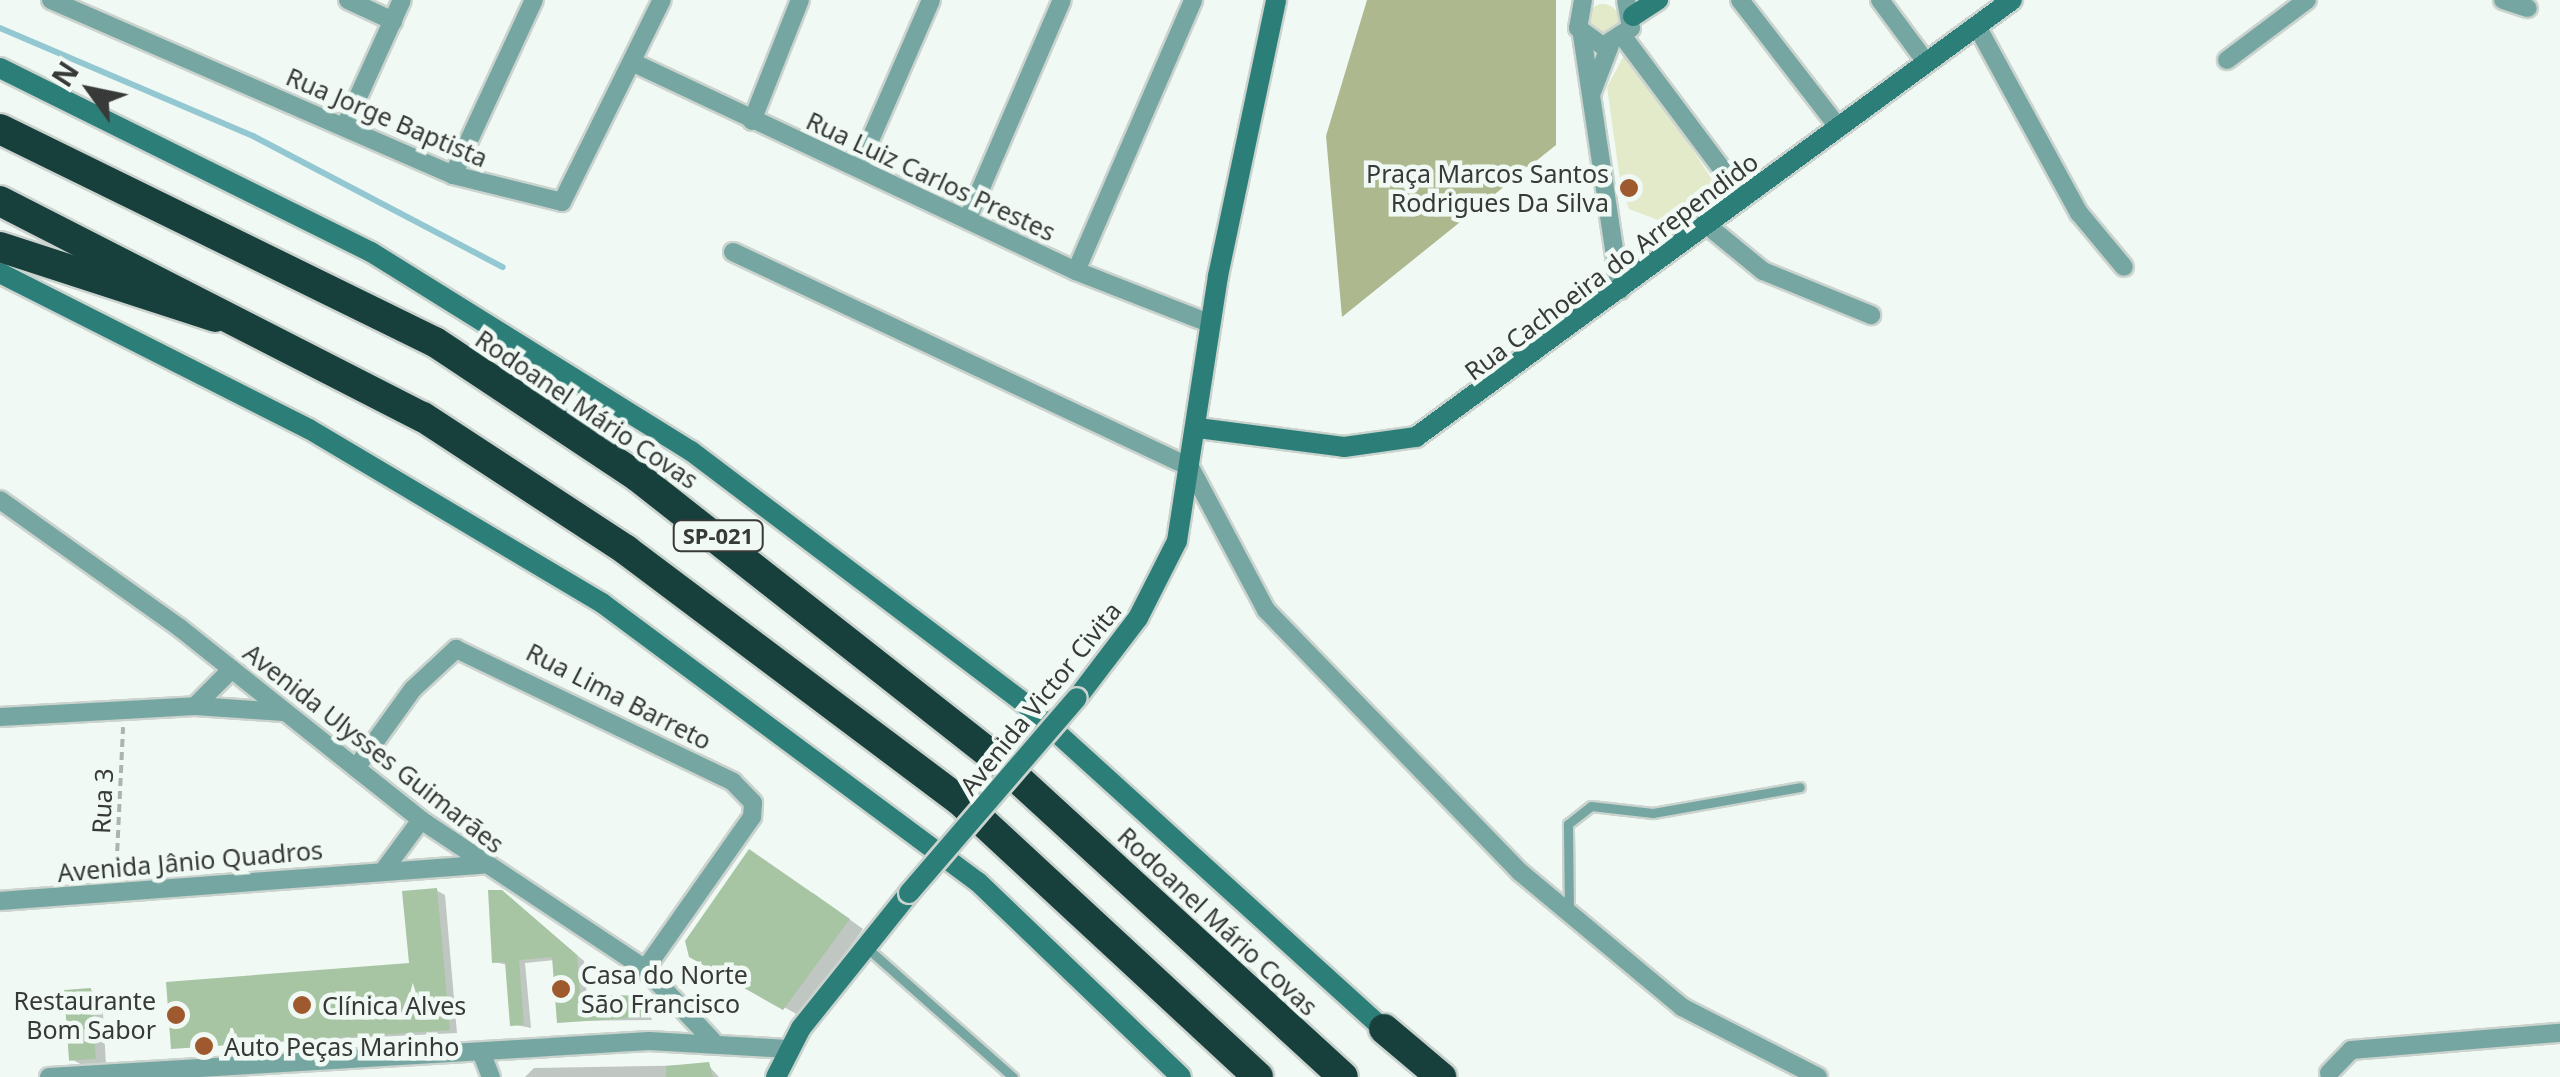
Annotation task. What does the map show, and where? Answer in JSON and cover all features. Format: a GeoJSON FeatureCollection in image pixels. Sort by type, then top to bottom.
{"type":"FeatureCollection","features":[{"type":"Feature","properties":{"kind":"highway","name":"Rodoanel Mário Covas"},"geometry":{"type":"LineString","coordinates":[[0,129],[435,342],[638,477],[994,757],[1344,1077]]}},
{"type":"Feature","properties":{"kind":"highway","name":"SP-021"},"geometry":{"type":"LineString","coordinates":[[0,202],[254,326],[521,479],[807,681],[958,799],[1258,1077]]}},
{"type":"Feature","properties":{"kind":"highway"},"geometry":{"type":"LineString","coordinates":[[0,247],[150,303],[254,326]]}},
{"type":"Feature","properties":{"kind":"highway"},"geometry":{"type":"LineString","coordinates":[[1384,1029],[1424,1077]]}},
{"type":"Feature","properties":{"kind":"highway"},"geometry":{"type":"LineString","coordinates":[[1384,1029],[1441,1077]]}},
{"type":"Feature","properties":{"kind":"main road","name":"Avenida Victor Civita"},"geometry":{"type":"LineString","coordinates":[[776,1077],[788,1048],[866,947],[1078,698],[1165,577],[1198,428],[1211,324],[1276,0]]}},
{"type":"Feature","properties":{"kind":"main road"},"geometry":{"type":"LineString","coordinates":[[1629,8],[1658,0]]}},
{"type":"Feature","properties":{"kind":"main road","name":"Rua Cachoeira do Arrependido"},"geometry":{"type":"LineString","coordinates":[[1198,428],[1344,447],[1416,437],[2012,0]]}},
{"type":"Feature","properties":{"kind":"main road"},"geometry":{"type":"LineString","coordinates":[[0,68],[370,252],[706,462],[1025,704],[1384,1029]]}},
{"type":"Feature","properties":{"kind":"main road"},"geometry":{"type":"LineString","coordinates":[[0,273],[310,429],[602,602],[978,882],[1180,1077]]}},
{"type":"Feature","properties":{"kind":"street","name":"Rua Jorge Baptista"},"geometry":{"type":"LineString","coordinates":[[51,0],[453,175],[562,202],[634,63]]}},
{"type":"Feature","properties":{"kind":"street"},"geometry":{"type":"LineString","coordinates":[[348,0],[392,20]]}},
{"type":"Feature","properties":{"kind":"street"},"geometry":{"type":"LineString","coordinates":[[345,126],[402,0]]}},
{"type":"Feature","properties":{"kind":"street"},"geometry":{"type":"LineString","coordinates":[[453,175],[534,0]]}},
{"type":"Feature","properties":{"kind":"street"},"geometry":{"type":"LineString","coordinates":[[634,63],[662,0]]}},
{"type":"Feature","properties":{"kind":"street"},"geometry":{"type":"LineString","coordinates":[[752,121],[800,0]]}},
{"type":"Feature","properties":{"kind":"street"},"geometry":{"type":"LineString","coordinates":[[858,168],[931,0]]}},
{"type":"Feature","properties":{"kind":"street"},"geometry":{"type":"LineString","coordinates":[[968,218],[1062,0]]}},
{"type":"Feature","properties":{"kind":"street"},"geometry":{"type":"LineString","coordinates":[[1076,270],[1193,0]]}},
{"type":"Feature","properties":{"kind":"street"},"geometry":{"type":"LineString","coordinates":[[1583,0],[1582,36],[1620,290]]}},
{"type":"Feature","properties":{"kind":"street"},"geometry":{"type":"LineString","coordinates":[[1740,0],[1838,128]]}},
{"type":"Feature","properties":{"kind":"street"},"geometry":{"type":"LineString","coordinates":[[1880,0],[1926,62]]}},
{"type":"Feature","properties":{"kind":"street"},"geometry":{"type":"LineString","coordinates":[[2227,60],[2307,0]]}},
{"type":"Feature","properties":{"kind":"street"},"geometry":{"type":"LineString","coordinates":[[2504,0],[2528,8]]}},
{"type":"Feature","properties":{"kind":"street"},"geometry":{"type":"LineString","coordinates":[[1592,92],[1629,8]]}},
{"type":"Feature","properties":{"kind":"street"},"geometry":{"type":"LineString","coordinates":[[1978,28],[2079,214],[2124,267]]}},
{"type":"Feature","properties":{"kind":"street"},"geometry":{"type":"LineString","coordinates":[[1582,36],[1617,42],[1744,197]]}},
{"type":"Feature","properties":{"kind":"street","name":"Rua Luiz Carlos Prestes"},"geometry":{"type":"LineString","coordinates":[[634,63],[1076,270],[1211,324]]}},
{"type":"Feature","properties":{"kind":"street"},"geometry":{"type":"LineString","coordinates":[[1708,226],[1762,271],[1871,315]]}},
{"type":"Feature","properties":{"kind":"street"},"geometry":{"type":"LineString","coordinates":[[732,252],[1190,467],[1266,610],[1570,920],[1682,1007],[1818,1077]]}},
{"type":"Feature","properties":{"kind":"street","name":"Avenida Ulysses Guimarães"},"geometry":{"type":"LineString","coordinates":[[0,500],[231,670],[420,820],[645,969],[712,1040]]}},
{"type":"Feature","properties":{"kind":"street","name":"Rua Lima Barreto"},"geometry":{"type":"LineString","coordinates":[[356,768],[441,656],[470,651],[733,782],[753,803],[752,817],[645,969]]}},
{"type":"Feature","properties":{"kind":"street"},"geometry":{"type":"LineString","coordinates":[[195,706],[231,670]]}},
{"type":"Feature","properties":{"kind":"street"},"geometry":{"type":"LineString","coordinates":[[1,720],[195,706],[285,712]]}},
{"type":"Feature","properties":{"kind":"street"},"geometry":{"type":"LineString","coordinates":[[384,870],[420,820]]}},
{"type":"Feature","properties":{"kind":"street","name":"Avenida Jânio Quadros"},"geometry":{"type":"LineString","coordinates":[[0,901],[483,865]]}},
{"type":"Feature","properties":{"kind":"street"},"geometry":{"type":"LineString","coordinates":[[2329,1075],[2352,1050],[2560,1033]]}},
{"type":"Feature","properties":{"kind":"street"},"geometry":{"type":"LineString","coordinates":[[49,1077],[712,1040],[788,1048]]}},
{"type":"Feature","properties":{"kind":"street"},"geometry":{"type":"LineString","coordinates":[[482,1054],[491,1077]]}},
{"type":"Feature","properties":{"kind":"lane"},"geometry":{"type":"LineString","coordinates":[[1570,920],[1564,843],[1568,824],[1591,806],[1652,813],[1800,787]]}},
{"type":"Feature","properties":{"kind":"lane"},"geometry":{"type":"LineString","coordinates":[[866,947],[1012,1077]]}},
{"type":"Feature","properties":{"kind":"path","name":"Rua 3"},"geometry":{"type":"LineString","coordinates":[[115,892],[123,712]]}},
{"type":"Feature","properties":{"kind":"green space"},"geometry":{"type":"Polygon","coordinates":[[[1367,0],[1556,0],[1556,145],[1342,317],[1326,136],[1367,0]]]}},
{"type":"Feature","properties":{"kind":"green space"},"geometry":{"type":"Polygon","coordinates":[[[1603,4],[1614,9],[1619,20],[1614,31],[1603,36],[1592,31],[1587,20],[1592,9],[1603,4]]]}},
{"type":"Feature","properties":{"kind":"green space"},"geometry":{"type":"Polygon","coordinates":[[[1627,50],[1715,184],[1658,220],[1629,209],[1621,187],[1607,87],[1627,50]]]}},
{"type":"Feature","properties":{"kind":"building"},"geometry":{"type":"Polygon","coordinates":[[[749,849],[850,919],[783,1010],[689,957],[685,941],[749,849]]]}},
{"type":"Feature","properties":{"kind":"building"},"geometry":{"type":"Polygon","coordinates":[[[437,888],[450,1030],[171,1049],[166,982],[409,963],[402,891],[437,888]]]}},
{"type":"Feature","properties":{"kind":"building"},"geometry":{"type":"Polygon","coordinates":[[[488,890],[502,890],[577,955],[580,994],[644,996],[645,1017],[557,1023],[552,957],[519,960],[524,1025],[510,1026],[505,962],[492,963],[488,890]]]}},
{"type":"Feature","properties":{"kind":"building"},"geometry":{"type":"Polygon","coordinates":[[[91,988],[96,1059],[69,1061],[64,990],[91,988]]]}},
{"type":"Feature","properties":{"kind":"building"},"geometry":{"type":"Polygon","coordinates":[[[709,1062],[713,1077],[666,1077],[666,1066],[709,1062]]]}},
{"type":"Feature","properties":{"kind":"waterway"},"geometry":{"type":"LineString","coordinates":[[0,28],[253,136],[503,267]]}},
{"type":"Feature","properties":{"kind":"place","name":"Praça Marcos Santos Rodrigues Da Silva"},"geometry":{"type":"Point","coordinates":[1629,188]}},
{"type":"Feature","properties":{"kind":"place","name":"Casa do Norte São Francisco"},"geometry":{"type":"Point","coordinates":[561,989]}},
{"type":"Feature","properties":{"kind":"place","name":"Clínica Alves"},"geometry":{"type":"Point","coordinates":[302,1005]}},
{"type":"Feature","properties":{"kind":"place","name":"Restaurante Bom Sabor"},"geometry":{"type":"Point","coordinates":[176,1015]}},
{"type":"Feature","properties":{"kind":"place","name":"Auto Peças Marinho"},"geometry":{"type":"Point","coordinates":[204,1046]}}]}
